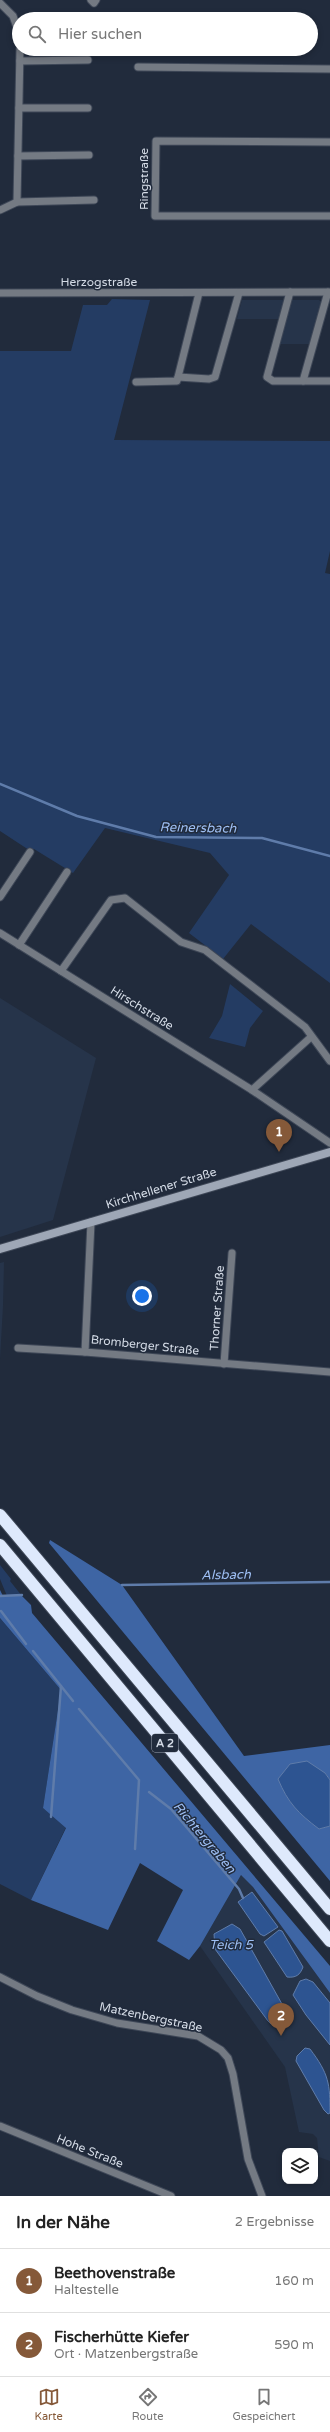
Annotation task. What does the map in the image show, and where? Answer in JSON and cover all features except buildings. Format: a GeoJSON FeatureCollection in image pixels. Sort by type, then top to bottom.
{"type":"FeatureCollection","features":[{"type":"Feature","properties":{"kind":"highway","name":"A 2"},"geometry":{"type":"LineString","coordinates":[[0,1515],[330,1909]]}},
{"type":"Feature","properties":{"kind":"highway","name":"A 2"},"geometry":{"type":"LineString","coordinates":[[0,1545],[330,1940]]}},
{"type":"Feature","properties":{"kind":"main road","name":"Kirchhellener Straße"},"geometry":{"type":"LineString","coordinates":[[0,1249],[330,1152]]}},
{"type":"Feature","properties":{"kind":"street"},"geometry":{"type":"LineString","coordinates":[[91,0],[94,3],[96,0]]}},
{"type":"Feature","properties":{"kind":"street"},"geometry":{"type":"LineString","coordinates":[[0,3],[12,15]]}},
{"type":"Feature","properties":{"kind":"street"},"geometry":{"type":"LineString","coordinates":[[17,202],[20,56]]}},
{"type":"Feature","properties":{"kind":"street"},"geometry":{"type":"LineString","coordinates":[[20,61],[88,60]]}},
{"type":"Feature","properties":{"kind":"street"},"geometry":{"type":"LineString","coordinates":[[138,67],[330,69]]}},
{"type":"Feature","properties":{"kind":"street"},"geometry":{"type":"LineString","coordinates":[[19,108],[88,108]]}},
{"type":"Feature","properties":{"kind":"street","name":"Ringstraße"},"geometry":{"type":"LineString","coordinates":[[330,142],[156,141],[155,216],[330,216]]}},
{"type":"Feature","properties":{"kind":"street"},"geometry":{"type":"LineString","coordinates":[[18,156],[89,155]]}},
{"type":"Feature","properties":{"kind":"street"},"geometry":{"type":"LineString","coordinates":[[0,210],[17,202],[94,200]]}},
{"type":"Feature","properties":{"kind":"street"},"geometry":{"type":"LineString","coordinates":[[290,292],[267,376],[273,381],[330,381]]}},
{"type":"Feature","properties":{"kind":"street","name":"Herzogstraße"},"geometry":{"type":"LineString","coordinates":[[0,293],[329,292],[303,381]]}},
{"type":"Feature","properties":{"kind":"street"},"geometry":{"type":"LineString","coordinates":[[136,382],[177,381],[199,293]]}},
{"type":"Feature","properties":{"kind":"street"},"geometry":{"type":"LineString","coordinates":[[178,377],[209,379],[215,377],[239,293]]}},
{"type":"Feature","properties":{"kind":"street"},"geometry":{"type":"LineString","coordinates":[[0,898],[30,852]]}},
{"type":"Feature","properties":{"kind":"street"},"geometry":{"type":"LineString","coordinates":[[19,945],[67,872]]}},
{"type":"Feature","properties":{"kind":"street"},"geometry":{"type":"LineString","coordinates":[[61,971],[111,900],[125,898],[181,942],[205,950],[304,1027],[330,1061]]}},
{"type":"Feature","properties":{"kind":"street","name":"Hirschstraße"},"geometry":{"type":"LineString","coordinates":[[0,933],[252,1090],[330,1143]]}},
{"type":"Feature","properties":{"kind":"street"},"geometry":{"type":"LineString","coordinates":[[252,1090],[311,1037]]}},
{"type":"Feature","properties":{"kind":"street","name":"Bromberger Straße"},"geometry":{"type":"LineString","coordinates":[[91,1222],[85,1352],[330,1372]]}},
{"type":"Feature","properties":{"kind":"street","name":"Thorner Straße"},"geometry":{"type":"LineString","coordinates":[[224,1364],[232,1253]]}},
{"type":"Feature","properties":{"kind":"street"},"geometry":{"type":"LineString","coordinates":[[18,1348],[85,1352]]}},
{"type":"Feature","properties":{"kind":"street","name":"Matzenbergstraße"},"geometry":{"type":"LineString","coordinates":[[0,1977],[37,1996],[72,2010],[117,2023],[198,2036],[221,2050],[228,2058],[233,2074],[248,2159],[262,2196]]}},
{"type":"Feature","properties":{"kind":"street","name":"Hohe Straße"},"geometry":{"type":"LineString","coordinates":[[0,2126],[171,2196]]}},
{"type":"Feature","properties":{"kind":"shaded area"},"geometry":{"type":"Polygon","coordinates":[[[112,299],[150,300],[114,440],[330,441],[330,551],[325,573],[330,574],[330,983],[251,924],[223,959],[189,933],[229,875],[210,853],[105,828],[73,873],[34,849],[29,850],[0,831],[0,351],[71,351],[83,305],[107,305],[112,299]]]}},
{"type":"Feature","properties":{"kind":"shaded area"},"geometry":{"type":"Polygon","coordinates":[[[242,300],[284,300],[279,319],[237,319],[242,300]]]}},
{"type":"Feature","properties":{"kind":"shaded area"},"geometry":{"type":"Polygon","coordinates":[[[292,300],[319,300],[321,302],[310,344],[279,344],[292,300]]]}},
{"type":"Feature","properties":{"kind":"shaded area"},"geometry":{"type":"Polygon","coordinates":[[[230,984],[263,1011],[250,1028],[245,1047],[209,1038],[222,1016],[230,984]]]}},
{"type":"Feature","properties":{"kind":"shaded area"},"geometry":{"type":"Polygon","coordinates":[[[0,998],[96,1058],[53,1220],[0,1237],[0,998]]]}},
{"type":"Feature","properties":{"kind":"shaded area"},"geometry":{"type":"Polygon","coordinates":[[[4,1262],[3,1306],[0,1359],[0,1263],[4,1262]]]}},
{"type":"Feature","properties":{"kind":"shaded area"},"geometry":{"type":"Polygon","coordinates":[[[50,1540],[122,1585],[244,1756],[330,1745],[330,1780],[325,1773],[319,1829],[330,1826],[330,1881],[49,1543],[50,1540]]]}},
{"type":"Feature","properties":{"kind":"shaded area"},"geometry":{"type":"Polygon","coordinates":[[[0,1565],[22,1596],[7,1596],[0,1579],[0,1565]]]}},
{"type":"Feature","properties":{"kind":"shaded area"},"geometry":{"type":"Polygon","coordinates":[[[0,1590],[3,1596],[22,1596],[31,1605],[32,1613],[330,1966],[330,1993],[253,1887],[241,1875],[200,1946],[189,1960],[157,1941],[183,1890],[140,1863],[108,1930],[31,1900],[66,1828],[43,1808],[61,1690],[0,1618],[0,1590]]]}},
{"type":"Feature","properties":{"kind":"shaded area"},"geometry":{"type":"Polygon","coordinates":[[[0,1618],[61,1690],[43,1808],[66,1827],[31,1900],[0,1884],[0,1618]]]}},
{"type":"Feature","properties":{"kind":"shaded area"},"geometry":{"type":"Polygon","coordinates":[[[241,1875],[253,1887],[330,1993],[330,2161],[319,2157],[317,2138],[313,2134],[299,2132],[285,2067],[200,1946],[241,1875]]]}},
{"type":"Feature","properties":{"kind":"water"},"geometry":{"type":"Polygon","coordinates":[[[307,1761],[325,1773],[330,1780],[330,1826],[319,1829],[294,1807],[278,1779],[290,1764],[307,1761]]]}},
{"type":"Feature","properties":{"kind":"water"},"geometry":{"type":"Polygon","coordinates":[[[252,1892],[278,1927],[264,1936],[260,1934],[238,1902],[252,1892]]]}},
{"type":"Feature","properties":{"kind":"water","name":"Teich 5"},"geometry":{"type":"Polygon","coordinates":[[[232,1924],[240,1929],[287,2013],[276,2023],[271,2024],[268,2021],[215,1949],[214,1934],[232,1924]]]}},
{"type":"Feature","properties":{"kind":"water"},"geometry":{"type":"Polygon","coordinates":[[[279,1930],[282,1931],[303,1967],[299,1974],[293,1977],[287,1977],[264,1942],[279,1930]]]}},
{"type":"Feature","properties":{"kind":"water"},"geometry":{"type":"Polygon","coordinates":[[[306,1979],[313,1982],[330,2003],[330,2045],[306,2015],[293,1995],[300,1981],[306,1979]]]}},
{"type":"Feature","properties":{"kind":"water"},"geometry":{"type":"Polygon","coordinates":[[[305,2048],[310,2049],[325,2073],[329,2087],[330,2113],[328,2114],[324,2110],[296,2061],[297,2056],[305,2048]]]}},
{"type":"Feature","properties":{"kind":"waterway","name":"Reinersbach"},"geometry":{"type":"LineString","coordinates":[[0,784],[77,816],[156,837],[262,838],[330,856]]}},
{"type":"Feature","properties":{"kind":"waterway","name":"Alsbach"},"geometry":{"type":"LineString","coordinates":[[122,1585],[330,1582]]}},
{"type":"Feature","properties":{"kind":"waterway","name":"Alsbach"},"geometry":{"type":"LineString","coordinates":[[0,1596],[22,1595]]}},
{"type":"Feature","properties":{"kind":"waterway","name":"Richtergraben"},"geometry":{"type":"LineString","coordinates":[[1,1611],[26,1644]]}},
{"type":"Feature","properties":{"kind":"waterway","name":"Richtergraben"},"geometry":{"type":"LineString","coordinates":[[33,1651],[73,1701]]}},
{"type":"Feature","properties":{"kind":"waterway"},"geometry":{"type":"LineString","coordinates":[[51,1817],[61,1686]]}},
{"type":"Feature","properties":{"kind":"waterway","name":"Richtergraben"},"geometry":{"type":"LineString","coordinates":[[79,1709],[139,1780],[135,1849]]}},
{"type":"Feature","properties":{"kind":"waterway","name":"Richtergraben"},"geometry":{"type":"LineString","coordinates":[[149,1792],[171,1809],[239,1889],[243,1898]]}},
{"type":"Feature","properties":{"kind":"place","name":"Beethovenstraße"},"geometry":{"type":"Point","coordinates":[279,1152]}},
{"type":"Feature","properties":{"kind":"place","name":"Fischerhütte Kiefer"},"geometry":{"type":"Point","coordinates":[281,2036]}}]}
